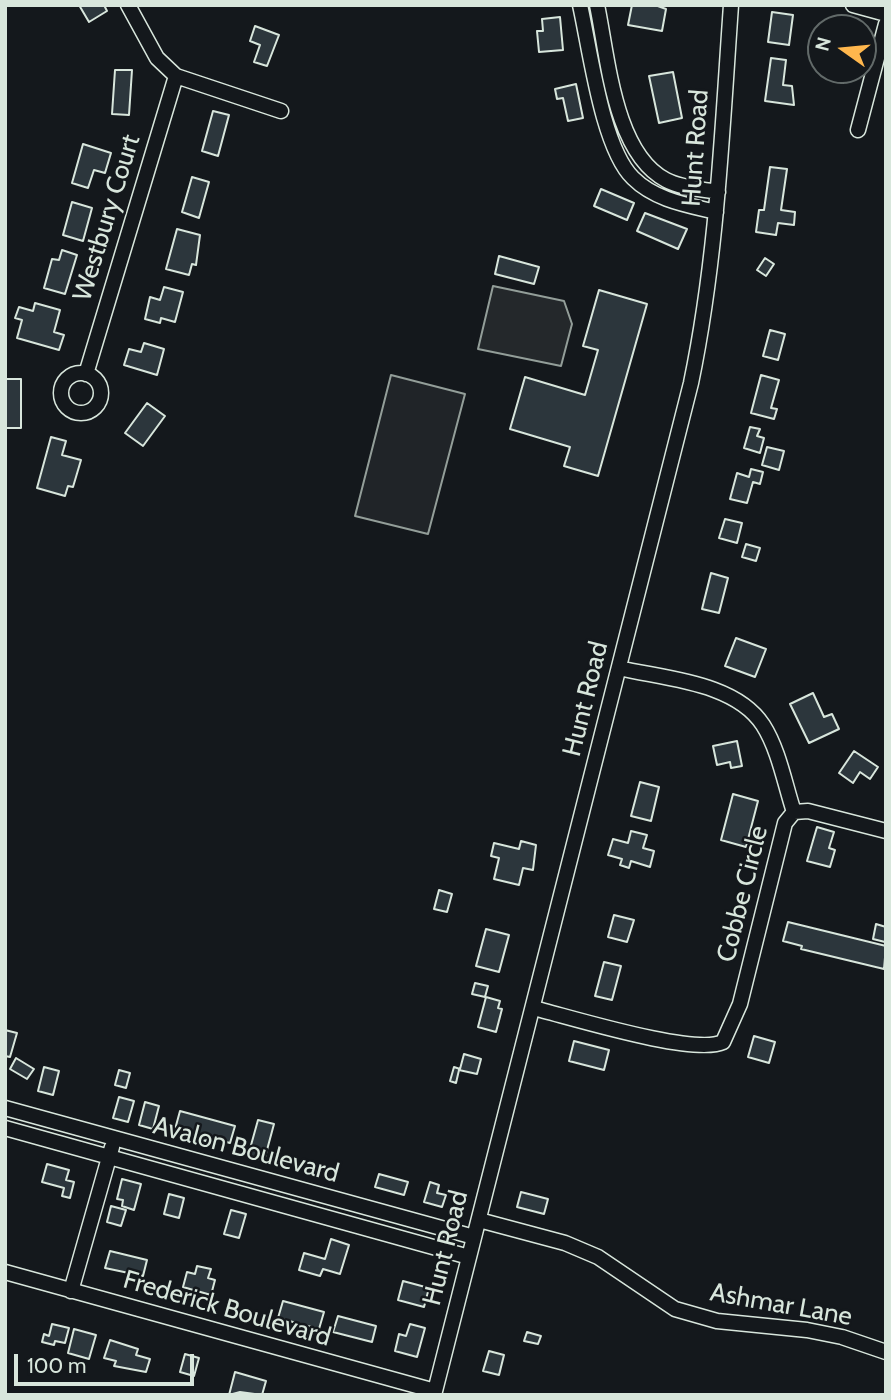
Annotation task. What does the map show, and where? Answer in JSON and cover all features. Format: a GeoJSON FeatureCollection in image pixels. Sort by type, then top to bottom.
{"type":"FeatureCollection","features":[{"type":"Feature","properties":{"kind":"street"},"geometry":{"type":"LineString","coordinates":[[128,5],[157,58],[176,76],[281,111]]}},
{"type":"Feature","properties":{"kind":"street"},"geometry":{"type":"LineString","coordinates":[[580,5],[608,131],[622,164],[649,190],[678,203],[716,212]]}},
{"type":"Feature","properties":{"kind":"street"},"geometry":{"type":"LineString","coordinates":[[597,5],[620,112],[642,162],[666,180],[718,192]]}},
{"type":"Feature","properties":{"kind":"street","name":"Hunt Road"},"geometry":{"type":"LineString","coordinates":[[435,1393],[694,370],[708,289],[716,212],[731,5]]}},
{"type":"Feature","properties":{"kind":"street"},"geometry":{"type":"LineString","coordinates":[[853,5],[869,7],[886,14]]}},
{"type":"Feature","properties":{"kind":"street"},"geometry":{"type":"LineString","coordinates":[[858,130],[886,24]]}},
{"type":"Feature","properties":{"kind":"street","name":"Westbury Court"},"geometry":{"type":"LineString","coordinates":[[86,374],[176,76]]}},
{"type":"Feature","properties":{"kind":"street","name":"Cobbe Circle"},"geometry":{"type":"LineString","coordinates":[[533,1008],[678,1043],[706,1048],[723,1042],[740,1004],[785,823],[794,813],[763,725],[746,706],[710,690],[619,668]]}},
{"type":"Feature","properties":{"kind":"street"},"geometry":{"type":"LineString","coordinates":[[794,813],[808,811],[886,831]]}},
{"type":"Feature","properties":{"kind":"street","name":"Avalon Boulevard"},"geometry":{"type":"LineString","coordinates":[[5,1108],[474,1237]]}},
{"type":"Feature","properties":{"kind":"street","name":"Avalon Boulevard"},"geometry":{"type":"LineString","coordinates":[[5,1128],[469,1257]]}},
{"type":"Feature","properties":{"kind":"street"},"geometry":{"type":"LineString","coordinates":[[71,1291],[114,1139]]}},
{"type":"Feature","properties":{"kind":"street","name":"Ashmar Lane"},"geometry":{"type":"LineString","coordinates":[[478,1220],[565,1243],[598,1257],[675,1309],[717,1321],[807,1329],[842,1337],[886,1352]]}},
{"type":"Feature","properties":{"kind":"street","name":"Frederick Boulevard"},"geometry":{"type":"LineString","coordinates":[[5,1272],[435,1393]]}},
{"type":"Feature","properties":{"kind":"shaded area"},"geometry":{"type":"Polygon","coordinates":[[[493,286],[564,301],[572,324],[561,366],[478,349],[493,286]]]}},
{"type":"Feature","properties":{"kind":"shaded area"},"geometry":{"type":"Polygon","coordinates":[[[391,375],[465,394],[428,534],[355,516],[391,375]]]}},
{"type":"Feature","properties":{"kind":"building"},"geometry":{"type":"Polygon","coordinates":[[[79,5],[104,5],[107,11],[89,22],[79,5]]]}},
{"type":"Feature","properties":{"kind":"building"},"geometry":{"type":"Polygon","coordinates":[[[632,5],[655,5],[666,9],[662,31],[628,25],[632,5]]]}},
{"type":"Feature","properties":{"kind":"building"},"geometry":{"type":"Polygon","coordinates":[[[772,12],[793,15],[789,45],[768,42],[772,12]]]}},
{"type":"Feature","properties":{"kind":"building"},"geometry":{"type":"Polygon","coordinates":[[[560,17],[563,50],[539,52],[537,31],[543,31],[542,19],[560,17]]]}},
{"type":"Feature","properties":{"kind":"building"},"geometry":{"type":"Polygon","coordinates":[[[255,26],[279,35],[267,66],[254,62],[260,45],[250,41],[255,26]]]}},
{"type":"Feature","properties":{"kind":"building"},"geometry":{"type":"Polygon","coordinates":[[[771,58],[786,60],[783,85],[792,86],[794,105],[765,101],[771,58]]]}},
{"type":"Feature","properties":{"kind":"building"},"geometry":{"type":"Polygon","coordinates":[[[115,70],[132,70],[129,115],[112,114],[115,70]]]}},
{"type":"Feature","properties":{"kind":"building"},"geometry":{"type":"Polygon","coordinates":[[[673,72],[682,118],[659,123],[649,76],[673,72]]]}},
{"type":"Feature","properties":{"kind":"building"},"geometry":{"type":"Polygon","coordinates":[[[576,84],[583,118],[568,121],[563,98],[557,99],[555,89],[576,84]]]}},
{"type":"Feature","properties":{"kind":"building"},"geometry":{"type":"Polygon","coordinates":[[[213,111],[229,115],[218,156],[202,151],[213,111]]]}},
{"type":"Feature","properties":{"kind":"building"},"geometry":{"type":"Polygon","coordinates":[[[83,144],[111,153],[105,173],[94,170],[88,188],[72,183],[83,144]]]}},
{"type":"Feature","properties":{"kind":"building"},"geometry":{"type":"Polygon","coordinates":[[[770,167],[787,169],[781,210],[795,212],[794,225],[778,223],[776,235],[756,232],[759,210],[764,210],[770,167]]]}},
{"type":"Feature","properties":{"kind":"building"},"geometry":{"type":"Polygon","coordinates":[[[192,177],[209,182],[199,218],[182,212],[192,177]]]}},
{"type":"Feature","properties":{"kind":"building"},"geometry":{"type":"Polygon","coordinates":[[[601,189],[634,203],[627,220],[594,206],[601,189]]]}},
{"type":"Feature","properties":{"kind":"building"},"geometry":{"type":"Polygon","coordinates":[[[72,202],[92,208],[83,241],[63,235],[72,202]]]}},
{"type":"Feature","properties":{"kind":"building"},"geometry":{"type":"Polygon","coordinates":[[[645,213],[687,229],[678,249],[637,231],[645,213]]]}},
{"type":"Feature","properties":{"kind":"building"},"geometry":{"type":"Polygon","coordinates":[[[177,229],[200,235],[196,265],[192,264],[189,275],[166,269],[177,229]]]}},
{"type":"Feature","properties":{"kind":"building"},"geometry":{"type":"Polygon","coordinates":[[[62,250],[77,255],[65,294],[44,288],[52,259],[59,260],[62,250]]]}},
{"type":"Feature","properties":{"kind":"building"},"geometry":{"type":"Polygon","coordinates":[[[499,256],[539,267],[534,284],[495,274],[499,256]]]}},
{"type":"Feature","properties":{"kind":"building"},"geometry":{"type":"Polygon","coordinates":[[[765,258],[774,264],[766,276],[757,270],[765,258]]]}},
{"type":"Feature","properties":{"kind":"building"},"geometry":{"type":"Polygon","coordinates":[[[164,287],[183,292],[175,322],[161,318],[160,323],[145,319],[150,297],[160,300],[164,287]]]}},
{"type":"Feature","properties":{"kind":"building"},"geometry":{"type":"Polygon","coordinates":[[[599,290],[647,304],[598,476],[564,466],[570,447],[510,429],[525,377],[585,395],[598,350],[583,346],[599,290]]]}},
{"type":"Feature","properties":{"kind":"building"},"geometry":{"type":"Polygon","coordinates":[[[35,303],[60,310],[54,332],[64,335],[59,350],[17,338],[22,320],[15,318],[19,307],[33,311],[35,303]]]}},
{"type":"Feature","properties":{"kind":"building"},"geometry":{"type":"Polygon","coordinates":[[[770,330],[785,334],[778,360],[763,356],[770,330]]]}},
{"type":"Feature","properties":{"kind":"building"},"geometry":{"type":"Polygon","coordinates":[[[144,343],[164,349],[157,375],[124,365],[129,349],[141,352],[144,343]]]}},
{"type":"Feature","properties":{"kind":"building"},"geometry":{"type":"Polygon","coordinates":[[[761,375],[779,380],[771,408],[777,409],[774,419],[751,413],[761,375]]]}},
{"type":"Feature","properties":{"kind":"building"},"geometry":{"type":"Polygon","coordinates":[[[5,379],[21,379],[21,428],[5,428],[5,379]]]}},
{"type":"Feature","properties":{"kind":"building"},"geometry":{"type":"Polygon","coordinates":[[[147,403],[165,416],[143,446],[125,433],[147,403]]]}},
{"type":"Feature","properties":{"kind":"building"},"geometry":{"type":"Polygon","coordinates":[[[750,427],[760,429],[757,436],[764,438],[760,453],[744,448],[750,427]]]}},
{"type":"Feature","properties":{"kind":"building"},"geometry":{"type":"Polygon","coordinates":[[[51,437],[66,441],[62,455],[81,460],[73,487],[68,486],[65,496],[37,488],[51,437]]]}},
{"type":"Feature","properties":{"kind":"building"},"geometry":{"type":"Polygon","coordinates":[[[767,447],[784,451],[779,470],[762,465],[767,447]]]}},
{"type":"Feature","properties":{"kind":"building"},"geometry":{"type":"Polygon","coordinates":[[[751,469],[763,472],[760,484],[753,482],[747,503],[730,499],[737,473],[749,477],[751,469]]]}},
{"type":"Feature","properties":{"kind":"building"},"geometry":{"type":"Polygon","coordinates":[[[725,519],[742,523],[737,543],[719,538],[725,519]]]}},
{"type":"Feature","properties":{"kind":"building"},"geometry":{"type":"Polygon","coordinates":[[[746,544],[760,548],[756,561],[742,557],[746,544]]]}},
{"type":"Feature","properties":{"kind":"building"},"geometry":{"type":"Polygon","coordinates":[[[711,573],[728,578],[719,613],[702,609],[711,573]]]}},
{"type":"Feature","properties":{"kind":"building"},"geometry":{"type":"Polygon","coordinates":[[[736,638],[766,649],[755,677],[725,666],[736,638]]]}},
{"type":"Feature","properties":{"kind":"building"},"geometry":{"type":"Polygon","coordinates":[[[813,693],[824,717],[832,714],[839,729],[809,743],[790,704],[813,693]]]}},
{"type":"Feature","properties":{"kind":"building"},"geometry":{"type":"Polygon","coordinates":[[[737,741],[742,766],[731,768],[730,762],[717,765],[713,746],[737,741]]]}},
{"type":"Feature","properties":{"kind":"building"},"geometry":{"type":"Polygon","coordinates":[[[854,751],[878,767],[870,779],[860,772],[853,783],[839,773],[854,751]]]}},
{"type":"Feature","properties":{"kind":"building"},"geometry":{"type":"Polygon","coordinates":[[[640,782],[659,787],[651,821],[631,816],[640,782]]]}},
{"type":"Feature","properties":{"kind":"building"},"geometry":{"type":"Polygon","coordinates":[[[733,794],[758,801],[746,847],[721,840],[733,794]]]}},
{"type":"Feature","properties":{"kind":"building"},"geometry":{"type":"Polygon","coordinates":[[[817,827],[834,832],[829,848],[835,850],[830,867],[807,861],[817,827]]]}},
{"type":"Feature","properties":{"kind":"building"},"geometry":{"type":"Polygon","coordinates":[[[631,831],[647,835],[643,848],[654,851],[650,867],[631,861],[629,868],[620,865],[622,859],[608,855],[613,839],[628,843],[631,831]]]}},
{"type":"Feature","properties":{"kind":"building"},"geometry":{"type":"Polygon","coordinates":[[[521,841],[536,845],[533,870],[523,868],[519,885],[494,879],[499,858],[491,856],[494,843],[519,849],[521,841]]]}},
{"type":"Feature","properties":{"kind":"building"},"geometry":{"type":"Polygon","coordinates":[[[439,890],[452,894],[447,912],[434,909],[439,890]]]}},
{"type":"Feature","properties":{"kind":"building"},"geometry":{"type":"Polygon","coordinates":[[[614,915],[634,920],[627,942],[608,937],[614,915]]]}},
{"type":"Feature","properties":{"kind":"building"},"geometry":{"type":"Polygon","coordinates":[[[788,922],[886,946],[884,969],[801,949],[802,946],[783,941],[788,922]]]}},
{"type":"Feature","properties":{"kind":"building"},"geometry":{"type":"Polygon","coordinates":[[[876,924],[886,927],[885,942],[873,939],[876,924]]]}},
{"type":"Feature","properties":{"kind":"building"},"geometry":{"type":"Polygon","coordinates":[[[486,929],[509,935],[499,972],[476,966],[486,929]]]}},
{"type":"Feature","properties":{"kind":"building"},"geometry":{"type":"Polygon","coordinates":[[[604,962],[621,966],[612,1000],[595,996],[604,962]]]}},
{"type":"Feature","properties":{"kind":"building"},"geometry":{"type":"Polygon","coordinates":[[[475,983],[488,986],[485,997],[472,994],[475,983]]]}},
{"type":"Feature","properties":{"kind":"building"},"geometry":{"type":"Polygon","coordinates":[[[486,997],[500,1001],[498,1008],[502,1009],[496,1032],[478,1027],[486,997]]]}},
{"type":"Feature","properties":{"kind":"building"},"geometry":{"type":"Polygon","coordinates":[[[5,1030],[17,1033],[10,1057],[5,1056],[5,1030]]]}},
{"type":"Feature","properties":{"kind":"building"},"geometry":{"type":"Polygon","coordinates":[[[754,1036],[775,1042],[769,1063],[748,1057],[754,1036]]]}},
{"type":"Feature","properties":{"kind":"building"},"geometry":{"type":"Polygon","coordinates":[[[574,1041],[609,1050],[604,1070],[569,1061],[574,1041]]]}},
{"type":"Feature","properties":{"kind":"building"},"geometry":{"type":"Polygon","coordinates":[[[464,1054],[481,1059],[477,1074],[459,1070],[456,1083],[450,1081],[454,1067],[460,1069],[464,1054]]]}},
{"type":"Feature","properties":{"kind":"building"},"geometry":{"type":"Polygon","coordinates":[[[16,1058],[34,1069],[27,1079],[10,1069],[16,1058]]]}},
{"type":"Feature","properties":{"kind":"building"},"geometry":{"type":"Polygon","coordinates":[[[44,1067],[59,1071],[53,1095],[38,1091],[44,1067]]]}},
{"type":"Feature","properties":{"kind":"building"},"geometry":{"type":"Polygon","coordinates":[[[119,1070],[130,1073],[126,1088],[115,1085],[119,1070]]]}},
{"type":"Feature","properties":{"kind":"building"},"geometry":{"type":"Polygon","coordinates":[[[119,1097],[134,1101],[128,1122],[113,1118],[119,1097]]]}},
{"type":"Feature","properties":{"kind":"building"},"geometry":{"type":"Polygon","coordinates":[[[145,1102],[159,1106],[153,1129],[139,1125],[145,1102]]]}},
{"type":"Feature","properties":{"kind":"building"},"geometry":{"type":"Polygon","coordinates":[[[180,1111],[235,1126],[230,1143],[208,1137],[206,1141],[174,1133],[180,1111]]]}},
{"type":"Feature","properties":{"kind":"building"},"geometry":{"type":"Polygon","coordinates":[[[258,1120],[274,1124],[264,1161],[248,1156],[258,1120]]]}},
{"type":"Feature","properties":{"kind":"building"},"geometry":{"type":"Polygon","coordinates":[[[47,1164],[69,1170],[66,1180],[74,1182],[70,1198],[62,1196],[64,1188],[42,1182],[47,1164]]]}},
{"type":"Feature","properties":{"kind":"building"},"geometry":{"type":"Polygon","coordinates":[[[379,1174],[408,1182],[404,1195],[375,1187],[379,1174]]]}},
{"type":"Feature","properties":{"kind":"building"},"geometry":{"type":"Polygon","coordinates":[[[122,1179],[141,1184],[134,1210],[122,1206],[123,1200],[117,1199],[122,1179]]]}},
{"type":"Feature","properties":{"kind":"building"},"geometry":{"type":"Polygon","coordinates":[[[430,1182],[439,1185],[437,1193],[446,1195],[442,1207],[424,1202],[430,1182]]]}},
{"type":"Feature","properties":{"kind":"building"},"geometry":{"type":"Polygon","coordinates":[[[521,1192],[548,1199],[544,1214],[517,1207],[521,1192]]]}},
{"type":"Feature","properties":{"kind":"building"},"geometry":{"type":"Polygon","coordinates":[[[169,1194],[184,1198],[179,1218],[164,1214],[169,1194]]]}},
{"type":"Feature","properties":{"kind":"building"},"geometry":{"type":"Polygon","coordinates":[[[111,1206],[126,1210],[121,1226],[107,1222],[111,1206]]]}},
{"type":"Feature","properties":{"kind":"building"},"geometry":{"type":"Polygon","coordinates":[[[231,1210],[246,1214],[239,1238],[224,1234],[231,1210]]]}},
{"type":"Feature","properties":{"kind":"building"},"geometry":{"type":"Polygon","coordinates":[[[331,1239],[349,1245],[340,1274],[323,1269],[320,1276],[299,1270],[304,1253],[325,1259],[331,1239]]]}},
{"type":"Feature","properties":{"kind":"building"},"geometry":{"type":"Polygon","coordinates":[[[110,1251],[147,1260],[143,1276],[105,1268],[110,1251]]]}},
{"type":"Feature","properties":{"kind":"building"},"geometry":{"type":"Polygon","coordinates":[[[197,1266],[211,1269],[208,1278],[215,1280],[211,1295],[183,1287],[187,1272],[195,1274],[197,1266]]]}},
{"type":"Feature","properties":{"kind":"building"},"geometry":{"type":"Polygon","coordinates":[[[403,1281],[429,1288],[424,1307],[398,1300],[403,1281]]]}},
{"type":"Feature","properties":{"kind":"building"},"geometry":{"type":"Polygon","coordinates":[[[283,1301],[324,1312],[319,1329],[278,1318],[283,1301]]]}},
{"type":"Feature","properties":{"kind":"building"},"geometry":{"type":"Polygon","coordinates":[[[338,1316],[376,1326],[372,1342],[333,1332],[338,1316]]]}},
{"type":"Feature","properties":{"kind":"building"},"geometry":{"type":"Polygon","coordinates":[[[52,1324],[69,1328],[65,1343],[55,1341],[54,1345],[42,1342],[44,1334],[49,1336],[52,1324]]]}},
{"type":"Feature","properties":{"kind":"building"},"geometry":{"type":"Polygon","coordinates":[[[410,1324],[425,1328],[417,1357],[395,1351],[399,1334],[406,1336],[410,1324]]]}},
{"type":"Feature","properties":{"kind":"building"},"geometry":{"type":"Polygon","coordinates":[[[74,1329],[96,1335],[89,1359],[68,1353],[74,1329]]]}},
{"type":"Feature","properties":{"kind":"building"},"geometry":{"type":"Polygon","coordinates":[[[527,1332],[541,1336],[538,1344],[524,1341],[527,1332]]]}},
{"type":"Feature","properties":{"kind":"building"},"geometry":{"type":"Polygon","coordinates":[[[110,1340],[138,1349],[136,1355],[150,1359],[146,1372],[114,1366],[116,1361],[104,1358],[110,1340]]]}},
{"type":"Feature","properties":{"kind":"building"},"geometry":{"type":"Polygon","coordinates":[[[489,1351],[504,1355],[499,1375],[483,1371],[489,1351]]]}},
{"type":"Feature","properties":{"kind":"building"},"geometry":{"type":"Polygon","coordinates":[[[185,1354],[199,1358],[194,1376],[180,1372],[185,1354]]]}},
{"type":"Feature","properties":{"kind":"building"},"geometry":{"type":"Polygon","coordinates":[[[235,1372],[266,1381],[262,1395],[240,1392],[229,1395],[235,1372]]]}}]}
